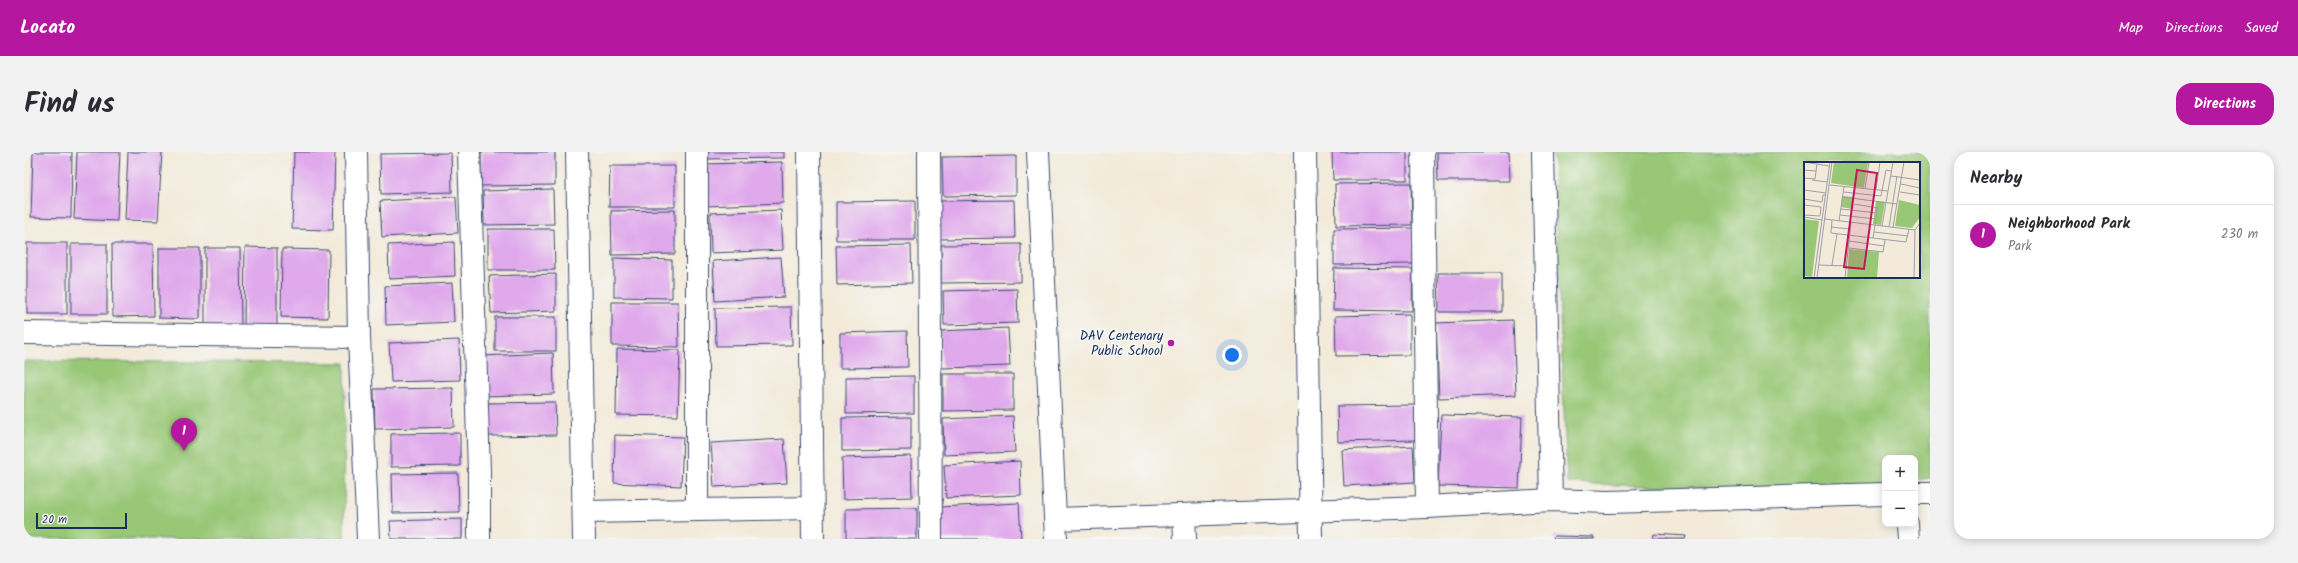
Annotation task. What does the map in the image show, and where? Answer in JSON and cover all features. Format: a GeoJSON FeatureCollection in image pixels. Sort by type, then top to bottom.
{"type":"FeatureCollection","features":[{"type":"Feature","properties":{"kind":"street"},"geometry":{"type":"LineString","coordinates":[[356,152],[359,337],[368,539]]}},
{"type":"Feature","properties":{"kind":"street"},"geometry":{"type":"LineString","coordinates":[[468,152],[479,464],[478,539]]}},
{"type":"Feature","properties":{"kind":"street"},"geometry":{"type":"LineString","coordinates":[[577,152],[584,539]]}},
{"type":"Feature","properties":{"kind":"street"},"geometry":{"type":"LineString","coordinates":[[697,152],[697,509]]}},
{"type":"Feature","properties":{"kind":"street"},"geometry":{"type":"LineString","coordinates":[[809,152],[813,539]]}},
{"type":"Feature","properties":{"kind":"street"},"geometry":{"type":"LineString","coordinates":[[928,152],[931,539]]}},
{"type":"Feature","properties":{"kind":"street"},"geometry":{"type":"LineString","coordinates":[[1038,152],[1056,529],[1184,515],[1427,507],[1551,500],[1608,502],[1882,494]]}},
{"type":"Feature","properties":{"kind":"street"},"geometry":{"type":"LineString","coordinates":[[1305,152],[1309,511],[1311,539]]}},
{"type":"Feature","properties":{"kind":"street"},"geometry":{"type":"LineString","coordinates":[[1422,152],[1427,507]]}},
{"type":"Feature","properties":{"kind":"street"},"geometry":{"type":"LineString","coordinates":[[1543,152],[1551,500]]}},
{"type":"Feature","properties":{"kind":"street"},"geometry":{"type":"LineString","coordinates":[[24,333],[359,337]]}},
{"type":"Feature","properties":{"kind":"street"},"geometry":{"type":"LineString","coordinates":[[1918,493],[1930,493]]}},
{"type":"Feature","properties":{"kind":"street"},"geometry":{"type":"LineString","coordinates":[[584,512],[812,508]]}},
{"type":"Feature","properties":{"kind":"street"},"geometry":{"type":"LineString","coordinates":[[1184,515],[1185,539]]}},
{"type":"Feature","properties":{"kind":"street"},"geometry":{"type":"LineString","coordinates":[[1907,527],[1908,539]]}},
{"type":"Feature","properties":{"kind":"green space"},"geometry":{"type":"Polygon","coordinates":[[[1553,152],[1930,152],[1930,478],[1918,480],[1918,455],[1882,455],[1882,484],[1825,493],[1567,483],[1553,152]]]}},
{"type":"Feature","properties":{"kind":"green space"},"geometry":{"type":"Polygon","coordinates":[[[24,361],[345,363],[344,539],[24,539],[24,361]]]}},
{"type":"Feature","properties":{"kind":"building"},"geometry":{"type":"Polygon","coordinates":[[[33,152],[72,152],[71,218],[31,217],[33,152]]]}},
{"type":"Feature","properties":{"kind":"building"},"geometry":{"type":"Polygon","coordinates":[[[77,152],[120,152],[117,221],[74,219],[77,152]]]}},
{"type":"Feature","properties":{"kind":"building"},"geometry":{"type":"Polygon","coordinates":[[[128,152],[162,152],[158,221],[125,220],[128,152]]]}},
{"type":"Feature","properties":{"kind":"building"},"geometry":{"type":"Polygon","coordinates":[[[294,152],[335,152],[333,230],[292,229],[294,152]]]}},
{"type":"Feature","properties":{"kind":"building"},"geometry":{"type":"Polygon","coordinates":[[[481,152],[555,152],[555,185],[481,186],[481,152]]]}},
{"type":"Feature","properties":{"kind":"building"},"geometry":{"type":"Polygon","coordinates":[[[704,152],[784,152],[784,158],[704,159],[704,152]]]}},
{"type":"Feature","properties":{"kind":"building"},"geometry":{"type":"Polygon","coordinates":[[[1332,152],[1407,152],[1407,180],[1333,180],[1332,152]]]}},
{"type":"Feature","properties":{"kind":"building"},"geometry":{"type":"Polygon","coordinates":[[[1437,152],[1509,152],[1510,181],[1438,181],[1437,152]]]}},
{"type":"Feature","properties":{"kind":"building"},"geometry":{"type":"Polygon","coordinates":[[[451,153],[452,192],[381,194],[380,154],[451,153]]]}},
{"type":"Feature","properties":{"kind":"building"},"geometry":{"type":"Polygon","coordinates":[[[1016,156],[1016,195],[943,196],[942,157],[1016,156]]]}},
{"type":"Feature","properties":{"kind":"building"},"geometry":{"type":"Polygon","coordinates":[[[782,162],[783,203],[705,206],[704,164],[782,162]]]}},
{"type":"Feature","properties":{"kind":"building"},"geometry":{"type":"Polygon","coordinates":[[[610,166],[675,166],[675,207],[609,207],[610,166]]]}},
{"type":"Feature","properties":{"kind":"building"},"geometry":{"type":"Polygon","coordinates":[[[1411,183],[1412,225],[1336,226],[1335,184],[1411,183]]]}},
{"type":"Feature","properties":{"kind":"building"},"geometry":{"type":"Polygon","coordinates":[[[553,189],[554,224],[484,225],[483,191],[553,189]]]}},
{"type":"Feature","properties":{"kind":"building"},"geometry":{"type":"Polygon","coordinates":[[[456,197],[458,233],[382,237],[380,201],[456,197]]]}},
{"type":"Feature","properties":{"kind":"building"},"geometry":{"type":"Polygon","coordinates":[[[1014,200],[1015,238],[934,239],[934,201],[1014,200]]]}},
{"type":"Feature","properties":{"kind":"building"},"geometry":{"type":"Polygon","coordinates":[[[915,201],[915,240],[836,240],[836,202],[915,201]]]}},
{"type":"Feature","properties":{"kind":"building"},"geometry":{"type":"Polygon","coordinates":[[[675,210],[675,254],[612,255],[611,211],[675,210]]]}},
{"type":"Feature","properties":{"kind":"building"},"geometry":{"type":"Polygon","coordinates":[[[781,210],[783,250],[711,253],[710,213],[781,210]]]}},
{"type":"Feature","properties":{"kind":"building"},"geometry":{"type":"Polygon","coordinates":[[[1413,228],[1413,264],[1334,265],[1334,229],[1413,228]]]}},
{"type":"Feature","properties":{"kind":"building"},"geometry":{"type":"Polygon","coordinates":[[[488,229],[554,229],[555,270],[488,270],[488,229]]]}},
{"type":"Feature","properties":{"kind":"building"},"geometry":{"type":"Polygon","coordinates":[[[454,242],[455,276],[389,279],[388,245],[454,242]]]}},
{"type":"Feature","properties":{"kind":"building"},"geometry":{"type":"Polygon","coordinates":[[[27,243],[67,243],[67,314],[27,314],[27,243]]]}},
{"type":"Feature","properties":{"kind":"building"},"geometry":{"type":"Polygon","coordinates":[[[71,244],[107,244],[107,314],[71,314],[71,244]]]}},
{"type":"Feature","properties":{"kind":"building"},"geometry":{"type":"Polygon","coordinates":[[[112,244],[153,244],[154,316],[113,317],[112,244]]]}},
{"type":"Feature","properties":{"kind":"building"},"geometry":{"type":"Polygon","coordinates":[[[1021,244],[1021,282],[941,283],[941,245],[1021,244]]]}},
{"type":"Feature","properties":{"kind":"building"},"geometry":{"type":"Polygon","coordinates":[[[911,245],[912,283],[837,285],[836,246],[911,245]]]}},
{"type":"Feature","properties":{"kind":"building"},"geometry":{"type":"Polygon","coordinates":[[[245,247],[277,248],[277,328],[244,328],[245,247]]]}},
{"type":"Feature","properties":{"kind":"building"},"geometry":{"type":"Polygon","coordinates":[[[159,248],[200,248],[200,319],[159,318],[159,248]]]}},
{"type":"Feature","properties":{"kind":"building"},"geometry":{"type":"Polygon","coordinates":[[[205,248],[240,248],[241,327],[205,327],[205,248]]]}},
{"type":"Feature","properties":{"kind":"building"},"geometry":{"type":"Polygon","coordinates":[[[282,249],[329,250],[328,318],[281,317],[282,249]]]}},
{"type":"Feature","properties":{"kind":"building"},"geometry":{"type":"Polygon","coordinates":[[[781,257],[784,297],[715,301],[713,261],[781,257]]]}},
{"type":"Feature","properties":{"kind":"building"},"geometry":{"type":"Polygon","coordinates":[[[614,258],[672,260],[672,298],[614,297],[614,258]]]}},
{"type":"Feature","properties":{"kind":"building"},"geometry":{"type":"Polygon","coordinates":[[[1334,268],[1413,269],[1412,311],[1333,310],[1334,268]]]}},
{"type":"Feature","properties":{"kind":"building"},"geometry":{"type":"Polygon","coordinates":[[[1438,273],[1502,273],[1502,312],[1439,312],[1438,273]]]}},
{"type":"Feature","properties":{"kind":"building"},"geometry":{"type":"Polygon","coordinates":[[[556,274],[556,311],[491,313],[489,276],[556,274]]]}},
{"type":"Feature","properties":{"kind":"building"},"geometry":{"type":"Polygon","coordinates":[[[452,283],[454,322],[386,325],[385,286],[452,283]]]}},
{"type":"Feature","properties":{"kind":"building"},"geometry":{"type":"Polygon","coordinates":[[[1017,289],[1018,323],[944,325],[943,291],[1017,289]]]}},
{"type":"Feature","properties":{"kind":"building"},"geometry":{"type":"Polygon","coordinates":[[[612,302],[678,302],[679,347],[612,346],[612,302]]]}},
{"type":"Feature","properties":{"kind":"building"},"geometry":{"type":"Polygon","coordinates":[[[791,307],[792,345],[716,346],[715,308],[791,307]]]}},
{"type":"Feature","properties":{"kind":"building"},"geometry":{"type":"Polygon","coordinates":[[[1410,314],[1410,355],[1336,356],[1335,316],[1410,314]]]}},
{"type":"Feature","properties":{"kind":"building"},"geometry":{"type":"Polygon","coordinates":[[[495,317],[556,317],[556,351],[495,351],[495,317]]]}},
{"type":"Feature","properties":{"kind":"building"},"geometry":{"type":"Polygon","coordinates":[[[1513,320],[1516,395],[1439,398],[1436,323],[1513,320]]]}},
{"type":"Feature","properties":{"kind":"building"},"geometry":{"type":"Polygon","coordinates":[[[1008,328],[1010,366],[942,368],[940,331],[1008,328]]]}},
{"type":"Feature","properties":{"kind":"building"},"geometry":{"type":"Polygon","coordinates":[[[907,331],[908,367],[840,368],[840,333],[907,331]]]}},
{"type":"Feature","properties":{"kind":"building"},"geometry":{"type":"Polygon","coordinates":[[[459,340],[460,380],[391,382],[389,343],[459,340]]]}},
{"type":"Feature","properties":{"kind":"building"},"geometry":{"type":"Polygon","coordinates":[[[617,349],[680,350],[678,416],[616,415],[617,349]]]}},
{"type":"Feature","properties":{"kind":"building"},"geometry":{"type":"Polygon","coordinates":[[[553,353],[554,394],[483,396],[481,356],[553,353]]]}},
{"type":"Feature","properties":{"kind":"building"},"geometry":{"type":"Polygon","coordinates":[[[943,374],[1013,374],[1013,410],[943,411],[943,374]]]}},
{"type":"Feature","properties":{"kind":"building"},"geometry":{"type":"Polygon","coordinates":[[[914,376],[914,413],[846,414],[846,377],[914,376]]]}},
{"type":"Feature","properties":{"kind":"building"},"geometry":{"type":"Polygon","coordinates":[[[453,388],[454,427],[375,429],[374,389],[453,388]]]}},
{"type":"Feature","properties":{"kind":"building"},"geometry":{"type":"Polygon","coordinates":[[[555,402],[556,435],[488,436],[488,403],[555,402]]]}},
{"type":"Feature","properties":{"kind":"building"},"geometry":{"type":"Polygon","coordinates":[[[1415,405],[1416,440],[1338,442],[1337,406],[1415,405]]]}},
{"type":"Feature","properties":{"kind":"building"},"geometry":{"type":"Polygon","coordinates":[[[1441,415],[1522,417],[1519,488],[1438,486],[1441,415]]]}},
{"type":"Feature","properties":{"kind":"building"},"geometry":{"type":"Polygon","coordinates":[[[1013,416],[1015,452],[944,455],[943,419],[1013,416]]]}},
{"type":"Feature","properties":{"kind":"building"},"geometry":{"type":"Polygon","coordinates":[[[911,417],[911,450],[842,451],[842,418],[911,417]]]}},
{"type":"Feature","properties":{"kind":"building"},"geometry":{"type":"Polygon","coordinates":[[[460,433],[460,466],[391,467],[391,434],[460,433]]]}},
{"type":"Feature","properties":{"kind":"building"},"geometry":{"type":"Polygon","coordinates":[[[615,435],[683,437],[681,486],[614,483],[615,435]]]}},
{"type":"Feature","properties":{"kind":"building"},"geometry":{"type":"Polygon","coordinates":[[[784,439],[787,483],[714,487],[711,443],[784,439]]]}},
{"type":"Feature","properties":{"kind":"building"},"geometry":{"type":"Polygon","coordinates":[[[1413,446],[1415,482],[1344,486],[1342,450],[1413,446]]]}},
{"type":"Feature","properties":{"kind":"building"},"geometry":{"type":"Polygon","coordinates":[[[911,456],[912,497],[843,499],[842,458],[911,456]]]}},
{"type":"Feature","properties":{"kind":"building"},"geometry":{"type":"Polygon","coordinates":[[[1020,461],[1021,495],[946,498],[944,465],[1020,461]]]}},
{"type":"Feature","properties":{"kind":"building"},"geometry":{"type":"Polygon","coordinates":[[[458,473],[459,512],[393,513],[392,474],[458,473]]]}},
{"type":"Feature","properties":{"kind":"building"},"geometry":{"type":"Polygon","coordinates":[[[1019,503],[1021,539],[940,539],[939,507],[1019,503]]]}},
{"type":"Feature","properties":{"kind":"building"},"geometry":{"type":"Polygon","coordinates":[[[917,508],[917,539],[846,539],[846,509],[917,508]]]}},
{"type":"Feature","properties":{"kind":"building"},"geometry":{"type":"Polygon","coordinates":[[[462,519],[462,539],[391,539],[390,521],[462,519]]]}},
{"type":"Feature","properties":{"kind":"building"},"geometry":{"type":"Polygon","coordinates":[[[1654,534],[1686,536],[1685,539],[1653,539],[1654,534]]]}},
{"type":"Feature","properties":{"kind":"building"},"geometry":{"type":"Polygon","coordinates":[[[1554,536],[1594,537],[1594,539],[1553,539],[1554,536]]]}},
{"type":"Feature","properties":{"kind":"place","name":"DAV Centenary Public School"},"geometry":{"type":"Point","coordinates":[1171,343]}},
{"type":"Feature","properties":{"kind":"place","name":"Neighborhood Park"},"geometry":{"type":"Point","coordinates":[184,451]}}]}
